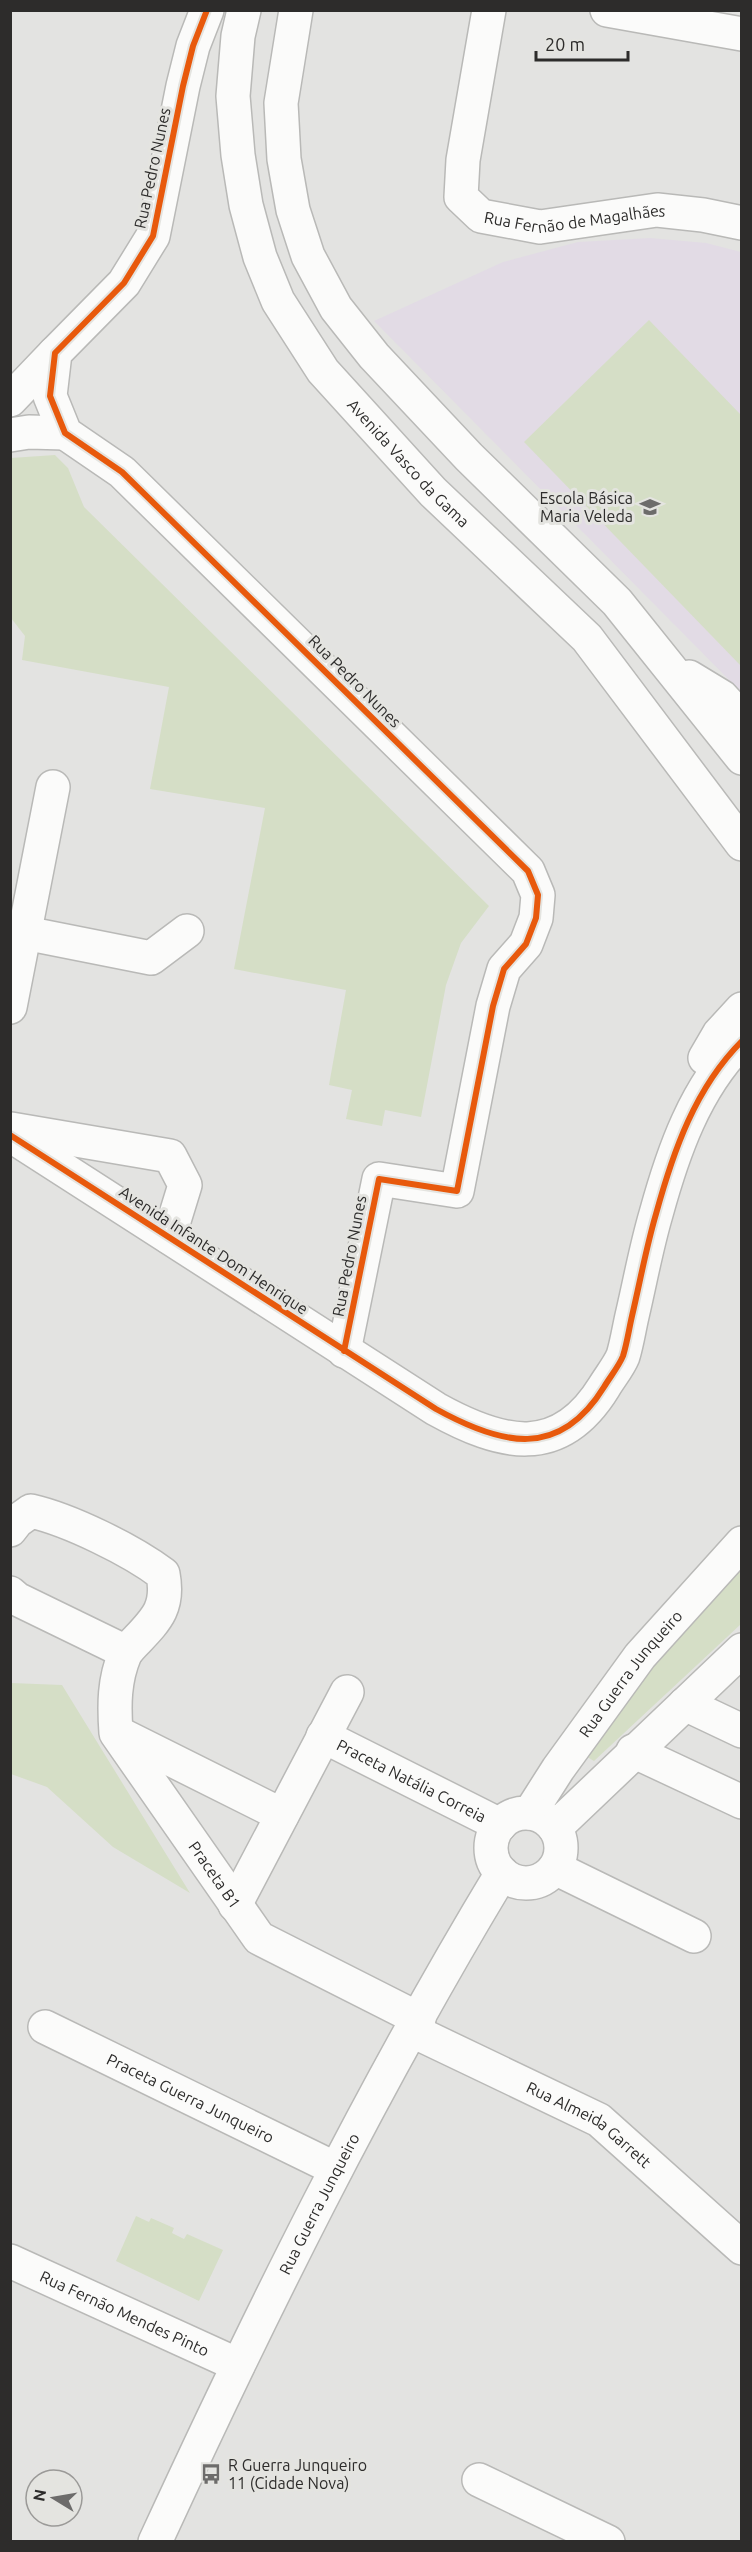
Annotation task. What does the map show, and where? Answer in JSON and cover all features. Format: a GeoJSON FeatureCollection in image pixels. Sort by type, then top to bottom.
{"type":"FeatureCollection","features":[{"type":"Feature","properties":{"kind":"street","name":"Rua Pedro Nunes"},"geometry":{"type":"LineString","coordinates":[[56,353],[124,283],[153,236],[183,86],[193,46],[207,10]]}},
{"type":"Feature","properties":{"kind":"street","name":"Avenida Vasco da Gama"},"geometry":{"type":"LineString","coordinates":[[244,10],[238,36],[233,96],[238,155],[246,205],[260,257],[278,301],[323,371],[425,483],[587,638],[741,844]]}},
{"type":"Feature","properties":{"kind":"street"},"geometry":{"type":"LineString","coordinates":[[296,10],[282,103],[284,159],[293,210],[308,256],[336,308],[374,356],[469,457],[617,602],[741,758]]}},
{"type":"Feature","properties":{"kind":"street","name":"Rua Fernão de Magalhães"},"geometry":{"type":"LineString","coordinates":[[489,10],[463,160],[460,198],[481,216],[540,227],[657,210],[703,215],[741,223]]}},
{"type":"Feature","properties":{"kind":"street"},"geometry":{"type":"LineString","coordinates":[[607,10],[741,34]]}},
{"type":"Feature","properties":{"kind":"street"},"geometry":{"type":"LineString","coordinates":[[10,400],[56,353]]}},
{"type":"Feature","properties":{"kind":"street"},"geometry":{"type":"LineString","coordinates":[[10,435],[29,432],[65,433],[50,396],[56,353]]}},
{"type":"Feature","properties":{"kind":"street","name":"Rua Pedro Nunes"},"geometry":{"type":"LineString","coordinates":[[65,433],[122,472],[271,616],[528,871],[538,895],[536,918],[526,944],[504,969],[493,1006],[457,1191],[379,1179],[344,1351]]}},
{"type":"Feature","properties":{"kind":"street"},"geometry":{"type":"LineString","coordinates":[[666,663],[722,697],[741,719]]}},
{"type":"Feature","properties":{"kind":"street"},"geometry":{"type":"LineString","coordinates":[[10,1007],[53,787]]}},
{"type":"Feature","properties":{"kind":"street"},"geometry":{"type":"LineString","coordinates":[[25,933],[151,958],[187,931]]}},
{"type":"Feature","properties":{"kind":"street","name":"Avenida Infante Dom Henrique"},"geometry":{"type":"LineString","coordinates":[[656,1211],[654,1164],[676,1105],[719,1034],[741,1009]]}},
{"type":"Feature","properties":{"kind":"street","name":"Avenida Infante Dom Henrique"},"geometry":{"type":"LineString","coordinates":[[10,1135],[344,1351],[471,1428],[501,1438],[538,1439],[566,1428],[592,1406],[622,1356],[656,1211],[689,1117],[709,1083],[741,1041]]}},
{"type":"Feature","properties":{"kind":"street"},"geometry":{"type":"LineString","coordinates":[[656,1211],[680,1188],[691,1169],[712,1114],[741,1074]]}},
{"type":"Feature","properties":{"kind":"street"},"geometry":{"type":"LineString","coordinates":[[10,1129],[170,1156],[184,1185],[169,1237]]}},
{"type":"Feature","properties":{"kind":"street"},"geometry":{"type":"LineString","coordinates":[[10,1530],[17,1521],[32,1511],[53,1516],[147,1562],[163,1574],[166,1593],[158,1618],[126,1652],[116,1681],[114,1708],[116,1733],[282,1815]]}},
{"type":"Feature","properties":{"kind":"street","name":"Rua Guerra Junqueiro"},"geometry":{"type":"LineString","coordinates":[[543,1820],[558,1769],[640,1656],[741,1543]]}},
{"type":"Feature","properties":{"kind":"street"},"geometry":{"type":"LineString","coordinates":[[10,1593],[17,1599],[126,1652]]}},
{"type":"Feature","properties":{"kind":"street"},"geometry":{"type":"LineString","coordinates":[[543,1820],[561,1848],[555,1868],[536,1882],[512,1880],[502,1873],[492,1855],[491,1844],[500,1825],[514,1815],[543,1820],[633,1751],[741,1650]]}},
{"type":"Feature","properties":{"kind":"street","name":"Praceta Natália Correia"},"geometry":{"type":"LineString","coordinates":[[235,1905],[347,1692]]}},
{"type":"Feature","properties":{"kind":"street"},"geometry":{"type":"LineString","coordinates":[[685,1704],[741,1731]]}},
{"type":"Feature","properties":{"kind":"street","name":"Praceta B1"},"geometry":{"type":"LineString","coordinates":[[116,1733],[259,1938],[416,2025]]}},
{"type":"Feature","properties":{"kind":"street","name":"Praceta Natália Correia"},"geometry":{"type":"LineString","coordinates":[[323,1736],[500,1825]]}},
{"type":"Feature","properties":{"kind":"street"},"geometry":{"type":"LineString","coordinates":[[633,1751],[741,1802]]}},
{"type":"Feature","properties":{"kind":"street"},"geometry":{"type":"LineString","coordinates":[[555,1868],[694,1936]]}},
{"type":"Feature","properties":{"kind":"street","name":"Rua Guerra Junqueiro"},"geometry":{"type":"LineString","coordinates":[[155,2541],[238,2365],[336,2169],[502,1873]]}},
{"type":"Feature","properties":{"kind":"street","name":"Rua Almeida Garrett"},"geometry":{"type":"LineString","coordinates":[[416,2025],[599,2120],[741,2248]]}},
{"type":"Feature","properties":{"kind":"street","name":"Praceta Guerra Junqueiro"},"geometry":{"type":"LineString","coordinates":[[45,2027],[336,2169]]}},
{"type":"Feature","properties":{"kind":"street","name":"Rua Fernão Mendes Pinto"},"geometry":{"type":"LineString","coordinates":[[10,2261],[238,2365]]}},
{"type":"Feature","properties":{"kind":"street"},"geometry":{"type":"LineString","coordinates":[[479,2480],[608,2541]]}},
{"type":"Feature","properties":{"kind":"shaded area","name":"Escola Básica Maria Veleda"},"geometry":{"type":"Polygon","coordinates":[[[650,238],[706,243],[741,252],[741,692],[374,321],[503,262],[578,242],[650,238]]]}},
{"type":"Feature","properties":{"kind":"green space"},"geometry":{"type":"Polygon","coordinates":[[[649,320],[741,415],[741,666],[524,442],[649,320]]]}},
{"type":"Feature","properties":{"kind":"green space"},"geometry":{"type":"Polygon","coordinates":[[[55,455],[68,468],[84,507],[489,906],[461,943],[446,985],[421,1117],[385,1110],[382,1126],[346,1119],[352,1090],[329,1085],[346,990],[234,969],[265,808],[150,789],[169,687],[22,660],[25,636],[11,618],[11,458],[55,455]]]}},
{"type":"Feature","properties":{"kind":"green space"},"geometry":{"type":"Polygon","coordinates":[[[741,1567],[741,1624],[594,1761],[584,1755],[643,1673],[741,1567]]]}},
{"type":"Feature","properties":{"kind":"green space"},"geometry":{"type":"Polygon","coordinates":[[[11,1683],[62,1685],[190,1893],[113,1847],[47,1787],[11,1774],[11,1683]]]}},
{"type":"Feature","properties":{"kind":"green space"},"geometry":{"type":"Polygon","coordinates":[[[136,2216],[149,2222],[151,2218],[174,2228],[172,2233],[184,2239],[187,2234],[223,2250],[199,2301],[116,2261],[136,2216]]]}},
{"type":"Feature","properties":{"kind":"cycle path"},"geometry":{"type":"LineString","coordinates":[[207,10],[193,46],[183,86],[153,236],[124,283],[55,353],[50,396],[65,433],[122,472],[528,871],[538,895],[536,918],[526,944],[504,969],[493,1006],[457,1191],[379,1179],[344,1351]]}},
{"type":"Feature","properties":{"kind":"cycle path"},"geometry":{"type":"LineString","coordinates":[[10,1135],[436,1409],[483,1431],[506,1437],[528,1439],[548,1436],[568,1426],[587,1410],[621,1360],[652,1227],[678,1144],[711,1079],[742,1041]]}},
{"type":"Feature","properties":{"kind":"place","name":"Escola Básica Maria Veleda"},"geometry":{"type":"Point","coordinates":[650,507]}},
{"type":"Feature","properties":{"kind":"place","name":"R Guerra Junqueiro 11 (Cidade Nova)"},"geometry":{"type":"Point","coordinates":[211,2474]}}]}
